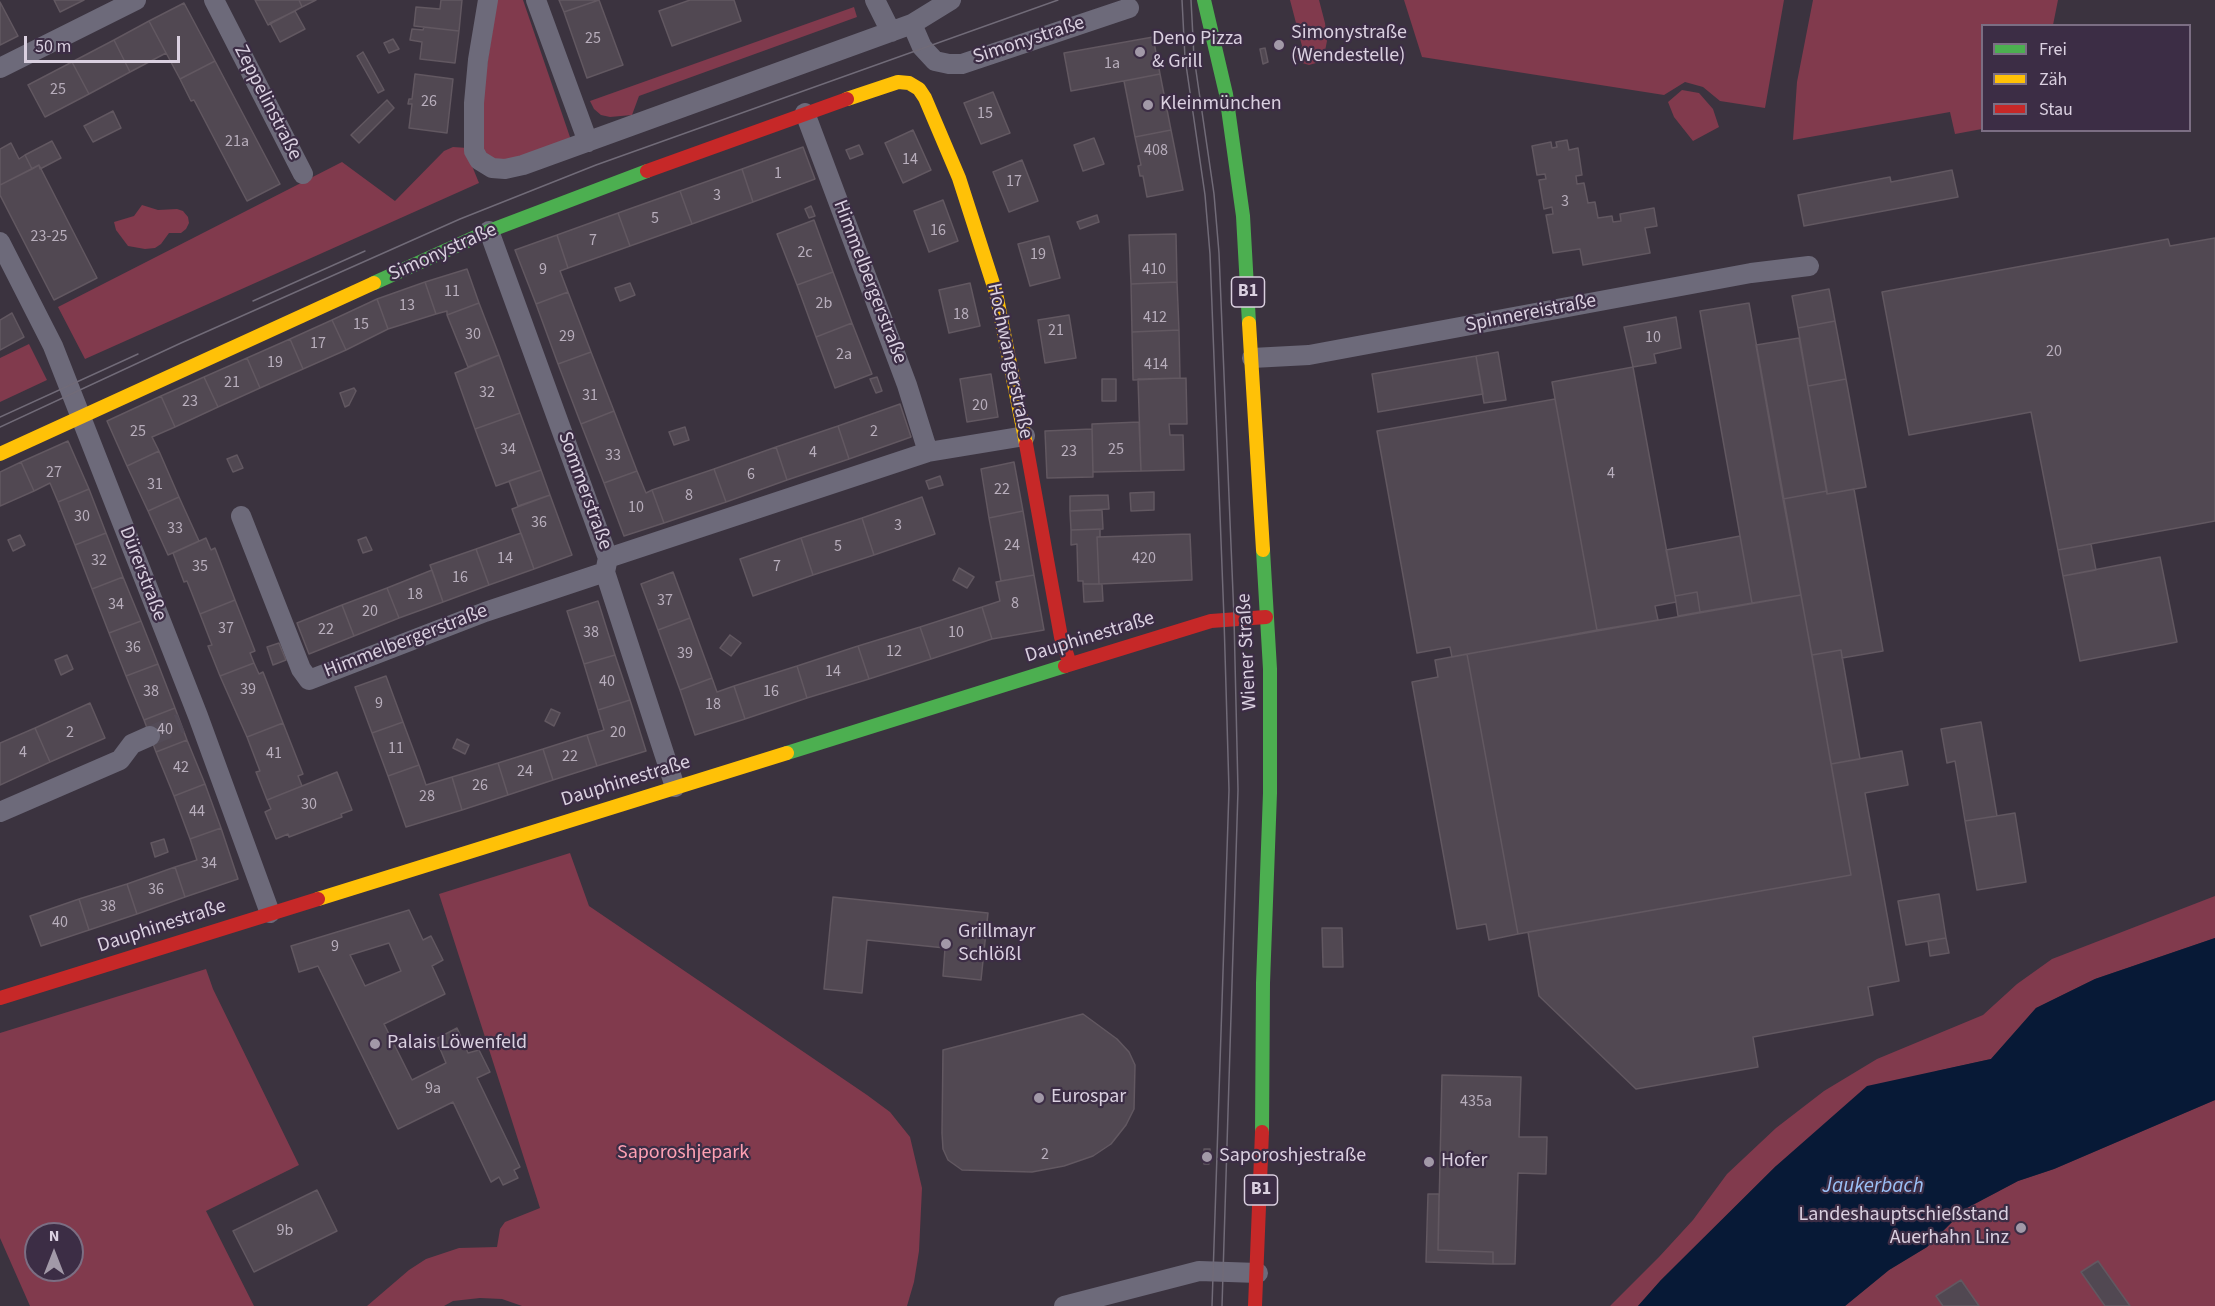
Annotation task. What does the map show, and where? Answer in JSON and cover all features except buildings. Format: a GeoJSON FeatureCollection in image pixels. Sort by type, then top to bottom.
{"type":"FeatureCollection","features":[{"type":"Feature","properties":{"kind":"main road","name":"Wiener Straße"},"geometry":{"type":"LineString","coordinates":[[1204,0],[1219,59],[1243,216],[1270,669],[1270,793],[1263,984],[1263,1107],[1255,1306]]}},
{"type":"Feature","properties":{"kind":"main road","name":"Simonystraße"},"geometry":{"type":"LineString","coordinates":[[0,454],[489,231],[569,199],[898,82]]}},
{"type":"Feature","properties":{"kind":"main road","name":"Hochwangerstraße"},"geometry":{"type":"LineString","coordinates":[[898,82],[909,83],[919,89],[925,98],[959,178],[982,245],[996,293],[1025,436],[1061,637],[1070,664]]}},
{"type":"Feature","properties":{"kind":"main road","name":"Dauphinestraße"},"geometry":{"type":"LineString","coordinates":[[0,998],[1211,621],[1266,616]]}},
{"type":"Feature","properties":{"kind":"street"},"geometry":{"type":"LineString","coordinates":[[0,68],[136,0]]}},
{"type":"Feature","properties":{"kind":"street","name":"Zeppelinstraße"},"geometry":{"type":"LineString","coordinates":[[214,0],[303,174]]}},
{"type":"Feature","properties":{"kind":"street"},"geometry":{"type":"LineString","coordinates":[[488,0],[478,60],[474,103],[474,151],[479,160],[492,168],[505,169],[588,142],[891,32],[912,24],[951,0]]}},
{"type":"Feature","properties":{"kind":"street"},"geometry":{"type":"LineString","coordinates":[[536,0],[588,142]]}},
{"type":"Feature","properties":{"kind":"street"},"geometry":{"type":"LineString","coordinates":[[875,0],[891,32]]}},
{"type":"Feature","properties":{"kind":"street","name":"Simonystraße"},"geometry":{"type":"LineString","coordinates":[[912,24],[922,47],[935,61],[949,64],[962,63],[1129,8]]}},
{"type":"Feature","properties":{"kind":"street","name":"Himmelbergerstraße"},"geometry":{"type":"LineString","coordinates":[[805,114],[907,385],[928,452]]}},
{"type":"Feature","properties":{"kind":"street","name":"Sommerstraße"},"geometry":{"type":"LineString","coordinates":[[489,231],[607,565],[675,787]]}},
{"type":"Feature","properties":{"kind":"street","name":"Dürerstraße"},"geometry":{"type":"LineString","coordinates":[[0,242],[53,346],[189,719],[270,913]]}},
{"type":"Feature","properties":{"kind":"street","name":"Spinnereistraße"},"geometry":{"type":"LineString","coordinates":[[1252,358],[1309,356],[1751,273],[1809,266]]}},
{"type":"Feature","properties":{"kind":"street","name":"Himmelbergerstraße"},"geometry":{"type":"LineString","coordinates":[[241,516],[301,669],[309,680],[607,565],[928,452],[1025,436]]}},
{"type":"Feature","properties":{"kind":"street"},"geometry":{"type":"LineString","coordinates":[[0,812],[120,760],[132,744],[150,736]]}},
{"type":"Feature","properties":{"kind":"street"},"geometry":{"type":"LineString","coordinates":[[1064,1306],[1198,1271],[1258,1273]]}},
{"type":"Feature","properties":{"kind":"green space"},"geometry":{"type":"Polygon","coordinates":[[[497,0],[523,0],[571,140],[519,160],[493,163],[481,149],[482,97],[497,0]]]}},
{"type":"Feature","properties":{"kind":"green space"},"geometry":{"type":"Polygon","coordinates":[[[1290,0],[1319,0],[1327,41],[1322,58],[1316,63],[1309,65],[1299,62],[1296,56],[1302,46],[1290,0]]]}},
{"type":"Feature","properties":{"kind":"green space"},"geometry":{"type":"Polygon","coordinates":[[[1404,0],[1784,0],[1765,108],[1720,101],[1703,87],[1685,82],[1664,95],[1422,57],[1404,0]]]}},
{"type":"Feature","properties":{"kind":"green space"},"geometry":{"type":"Polygon","coordinates":[[[1813,0],[2058,0],[2053,24],[1981,24],[1981,129],[1955,134],[1950,112],[1793,140],[1797,82],[1813,0]]]}},
{"type":"Feature","properties":{"kind":"green space"},"geometry":{"type":"Polygon","coordinates":[[[854,7],[857,17],[639,96],[632,115],[610,117],[601,115],[590,101],[854,7]]]}},
{"type":"Feature","properties":{"kind":"green space"},"geometry":{"type":"Polygon","coordinates":[[[1682,90],[1699,93],[1713,109],[1719,127],[1693,141],[1674,117],[1668,102],[1682,90]]]}},
{"type":"Feature","properties":{"kind":"green space"},"geometry":{"type":"Polygon","coordinates":[[[453,147],[468,148],[468,156],[479,183],[85,359],[58,307],[342,162],[395,201],[444,151],[453,147]]]}},
{"type":"Feature","properties":{"kind":"green space"},"geometry":{"type":"Polygon","coordinates":[[[142,205],[158,210],[183,211],[189,223],[181,233],[169,233],[155,248],[128,246],[116,230],[114,222],[134,216],[142,205]]]}},
{"type":"Feature","properties":{"kind":"green space"},"geometry":{"type":"Polygon","coordinates":[[[29,344],[47,380],[0,402],[0,358],[29,344]]]}},
{"type":"Feature","properties":{"kind":"green space","name":"Saporoshjepark"},"geometry":{"type":"Polygon","coordinates":[[[570,853],[589,906],[867,1095],[890,1112],[910,1137],[922,1188],[919,1251],[907,1306],[522,1306],[502,1299],[480,1298],[453,1301],[444,1306],[367,1306],[409,1270],[426,1259],[459,1248],[497,1247],[500,1229],[505,1222],[540,1208],[439,894],[570,853]]]}},
{"type":"Feature","properties":{"kind":"green space"},"geometry":{"type":"Polygon","coordinates":[[[2215,896],[2215,938],[2095,979],[2036,1008],[1991,1059],[1937,1071],[1776,1166],[1661,1280],[1638,1306],[1610,1306],[1693,1220],[1727,1174],[1776,1128],[1824,1091],[1877,1059],[1983,1015],[2017,984],[2052,959],[2215,896]]]}},
{"type":"Feature","properties":{"kind":"green space"},"geometry":{"type":"Polygon","coordinates":[[[206,969],[213,989],[299,1165],[206,1211],[254,1306],[30,1306],[0,1238],[0,1033],[206,969]]]}},
{"type":"Feature","properties":{"kind":"green space"},"geometry":{"type":"Polygon","coordinates":[[[2215,1100],[2215,1306],[1845,1306],[1889,1270],[1927,1247],[1965,1209],[2018,1181],[2054,1169],[2215,1100]]]}},
{"type":"Feature","properties":{"kind":"water","name":"Jaukerbach"},"geometry":{"type":"Polygon","coordinates":[[[2215,938],[2215,1100],[2054,1169],[2018,1181],[1965,1209],[1927,1247],[1889,1270],[1845,1306],[1638,1306],[1661,1280],[1776,1166],[1867,1086],[1991,1059],[2036,1008],[2095,979],[2215,938]]]}},
{"type":"Feature","properties":{"kind":"tunnel"},"geometry":{"type":"LineString","coordinates":[[150,736],[181,723]]}},
{"type":"Feature","properties":{"kind":"tram line"},"geometry":{"type":"LineString","coordinates":[[0,427],[181,343],[460,219],[596,165],[1058,0]]}},
{"type":"Feature","properties":{"kind":"tram line"},"geometry":{"type":"LineString","coordinates":[[1182,0],[1185,58],[1205,195],[1210,254],[1229,790],[1212,1306]]}},
{"type":"Feature","properties":{"kind":"tram line"},"geometry":{"type":"LineString","coordinates":[[1191,0],[1194,57],[1214,194],[1219,253],[1234,618],[1238,790],[1222,1306]]}},
{"type":"Feature","properties":{"kind":"tram line"},"geometry":{"type":"LineString","coordinates":[[253,301],[365,251]]}},
{"type":"Feature","properties":{"kind":"tram line"},"geometry":{"type":"LineString","coordinates":[[0,417],[138,354]]}},
{"type":"Feature","properties":{"kind":"traffic: fast"},"geometry":{"type":"LineString","coordinates":[[1204,0],[1226,94],[1243,216],[1249,323]]}},
{"type":"Feature","properties":{"kind":"traffic: fast"},"geometry":{"type":"LineString","coordinates":[[374,283],[489,231],[647,171]]}},
{"type":"Feature","properties":{"kind":"traffic: fast"},"geometry":{"type":"LineString","coordinates":[[1262,1132],[1263,983],[1270,793],[1270,669],[1263,550]]}},
{"type":"Feature","properties":{"kind":"traffic: fast"},"geometry":{"type":"LineString","coordinates":[[787,753],[1065,666]]}},
{"type":"Feature","properties":{"kind":"traffic: slow"},"geometry":{"type":"LineString","coordinates":[[847,99],[898,82],[909,83],[919,89],[925,98],[959,178],[996,293],[1026,444]]}},
{"type":"Feature","properties":{"kind":"traffic: slow"},"geometry":{"type":"LineString","coordinates":[[0,454],[374,283]]}},
{"type":"Feature","properties":{"kind":"traffic: slow"},"geometry":{"type":"LineString","coordinates":[[1249,323],[1263,550]]}},
{"type":"Feature","properties":{"kind":"traffic: slow"},"geometry":{"type":"LineString","coordinates":[[318,899],[787,753]]}},
{"type":"Feature","properties":{"kind":"traffic: jam"},"geometry":{"type":"LineString","coordinates":[[647,171],[847,99]]}},
{"type":"Feature","properties":{"kind":"traffic: jam"},"geometry":{"type":"LineString","coordinates":[[1026,444],[1061,637],[1070,664]]}},
{"type":"Feature","properties":{"kind":"traffic: jam"},"geometry":{"type":"LineString","coordinates":[[1065,666],[1211,621],[1266,617]]}},
{"type":"Feature","properties":{"kind":"traffic: jam"},"geometry":{"type":"LineString","coordinates":[[0,998],[318,899]]}},
{"type":"Feature","properties":{"kind":"traffic: jam"},"geometry":{"type":"LineString","coordinates":[[1255,1306],[1262,1132]]}},
{"type":"Feature","properties":{"kind":"place","name":"Simonystraße (Wendestelle)"},"geometry":{"type":"Point","coordinates":[1279,45]}},
{"type":"Feature","properties":{"kind":"place","name":"Deno Pizza & Grill"},"geometry":{"type":"Point","coordinates":[1140,52]}},
{"type":"Feature","properties":{"kind":"place","name":"Kleinmünchen"},"geometry":{"type":"Point","coordinates":[1148,105]}},
{"type":"Feature","properties":{"kind":"place","name":"Grillmayr Schlößl"},"geometry":{"type":"Point","coordinates":[946,944]}},
{"type":"Feature","properties":{"kind":"place","name":"Palais Löwenfeld"},"geometry":{"type":"Point","coordinates":[375,1044]}},
{"type":"Feature","properties":{"kind":"place","name":"Eurospar"},"geometry":{"type":"Point","coordinates":[1039,1098]}},
{"type":"Feature","properties":{"kind":"place","name":"Saporoshjestraße"},"geometry":{"type":"Point","coordinates":[1207,1157]}},
{"type":"Feature","properties":{"kind":"place","name":"Hofer"},"geometry":{"type":"Point","coordinates":[1429,1162]}},
{"type":"Feature","properties":{"kind":"place","name":"Landeshauptschießstand Auerhahn Linz"},"geometry":{"type":"Point","coordinates":[2021,1228]}}]}
